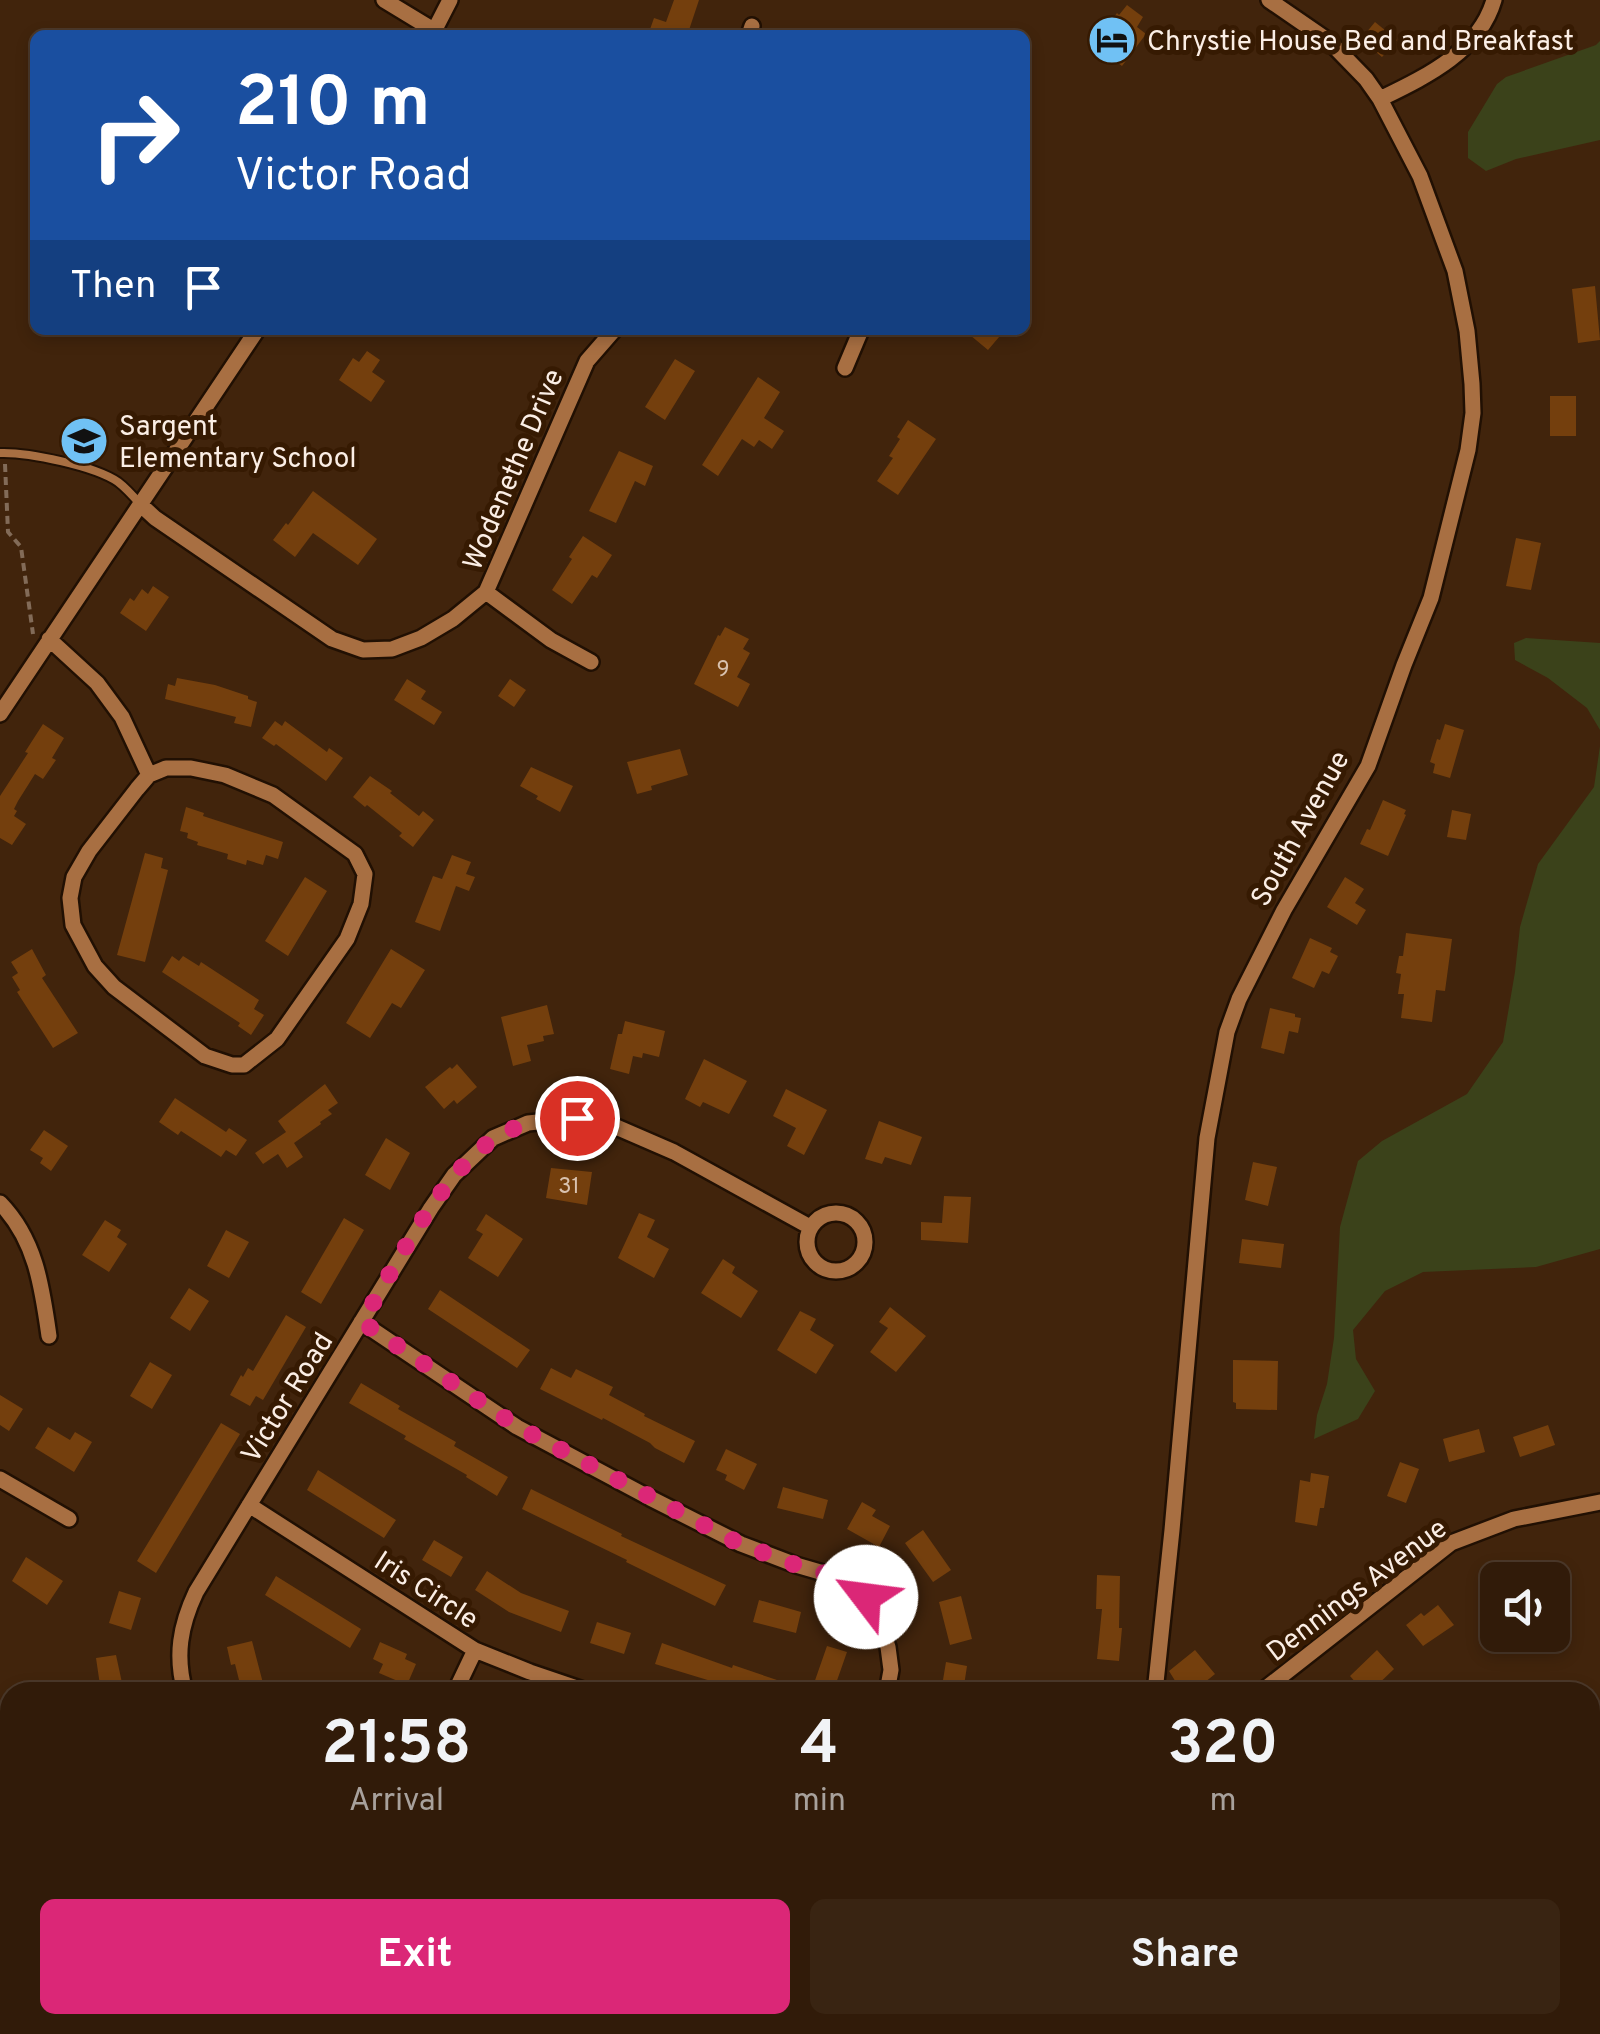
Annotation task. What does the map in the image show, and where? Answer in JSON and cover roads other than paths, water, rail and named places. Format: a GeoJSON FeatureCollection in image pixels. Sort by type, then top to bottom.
{"type":"FeatureCollection","features":[{"type":"Feature","properties":{"kind":"street"},"geometry":{"type":"LineString","coordinates":[[384,0],[429,30]]}},
{"type":"Feature","properties":{"kind":"street"},"geometry":{"type":"LineString","coordinates":[[435,30],[450,0]]}},
{"type":"Feature","properties":{"kind":"street","name":"South Avenue"},"geometry":{"type":"LineString","coordinates":[[1156,1682],[1207,1138],[1228,1032],[1239,999],[1284,910],[1368,766],[1431,598],[1468,450],[1473,413],[1467,331],[1455,271],[1420,176],[1366,78],[1330,42],[1269,0]]}},
{"type":"Feature","properties":{"kind":"street"},"geometry":{"type":"LineString","coordinates":[[1380,99],[1420,80],[1469,42],[1484,25],[1494,0]]}},
{"type":"Feature","properties":{"kind":"street"},"geometry":{"type":"LineString","coordinates":[[0,714],[254,335]]}},
{"type":"Feature","properties":{"kind":"street","name":"Wodenethe Drive"},"geometry":{"type":"LineString","coordinates":[[141,505],[332,639],[363,650],[392,649],[453,619],[486,592],[582,369],[610,335]]}},
{"type":"Feature","properties":{"kind":"street"},"geometry":{"type":"LineString","coordinates":[[845,368],[858,335]]}},
{"type":"Feature","properties":{"kind":"street"},"geometry":{"type":"LineString","coordinates":[[486,592],[551,640],[590,662]]}},
{"type":"Feature","properties":{"kind":"street"},"geometry":{"type":"LineString","coordinates":[[50,639],[97,683],[122,718],[149,775]]}},
{"type":"Feature","properties":{"kind":"street"},"geometry":{"type":"LineString","coordinates":[[166,768],[191,768],[225,775],[273,795],[355,854],[365,874],[361,904],[347,940],[277,1040],[244,1065],[204,1056],[114,987],[95,966],[73,925],[70,898],[74,877],[149,775],[166,768]]}},
{"type":"Feature","properties":{"kind":"street","name":"Victor Road"},"geometry":{"type":"LineString","coordinates":[[183,1682],[179,1655],[184,1617],[196,1592],[430,1208],[454,1176],[493,1138],[528,1123],[577,1118],[607,1123],[674,1152],[810,1227]]}},
{"type":"Feature","properties":{"kind":"street"},"geometry":{"type":"LineString","coordinates":[[0,1203],[32,1251],[49,1336]]}},
{"type":"Feature","properties":{"kind":"street"},"geometry":{"type":"LineString","coordinates":[[362,1322],[518,1427],[634,1489],[740,1544],[851,1581],[866,1597],[880,1623],[891,1670],[889,1682]]}},
{"type":"Feature","properties":{"kind":"street"},"geometry":{"type":"LineString","coordinates":[[0,1479],[69,1520]]}},
{"type":"Feature","properties":{"kind":"street","name":"Dennings Avenue"},"geometry":{"type":"LineString","coordinates":[[1275,1682],[1450,1542],[1514,1519],[1600,1502]]}},
{"type":"Feature","properties":{"kind":"street","name":"Iris Circle"},"geometry":{"type":"LineString","coordinates":[[249,1505],[475,1650],[560,1682]]}},
{"type":"Feature","properties":{"kind":"street"},"geometry":{"type":"LineString","coordinates":[[460,1682],[475,1650]]}},
{"type":"Feature","properties":{"kind":"lane"},"geometry":{"type":"LineString","coordinates":[[2,453],[68,462],[116,481],[141,505]]}},
{"type":"Feature","properties":{"kind":"place","name":"Chrystie House Bed and Breakfast"},"geometry":{"type":"Point","coordinates":[1112,40]}},
{"type":"Feature","properties":{"kind":"place","name":"Sargent Elementary School"},"geometry":{"type":"Point","coordinates":[84,441]}}]}
